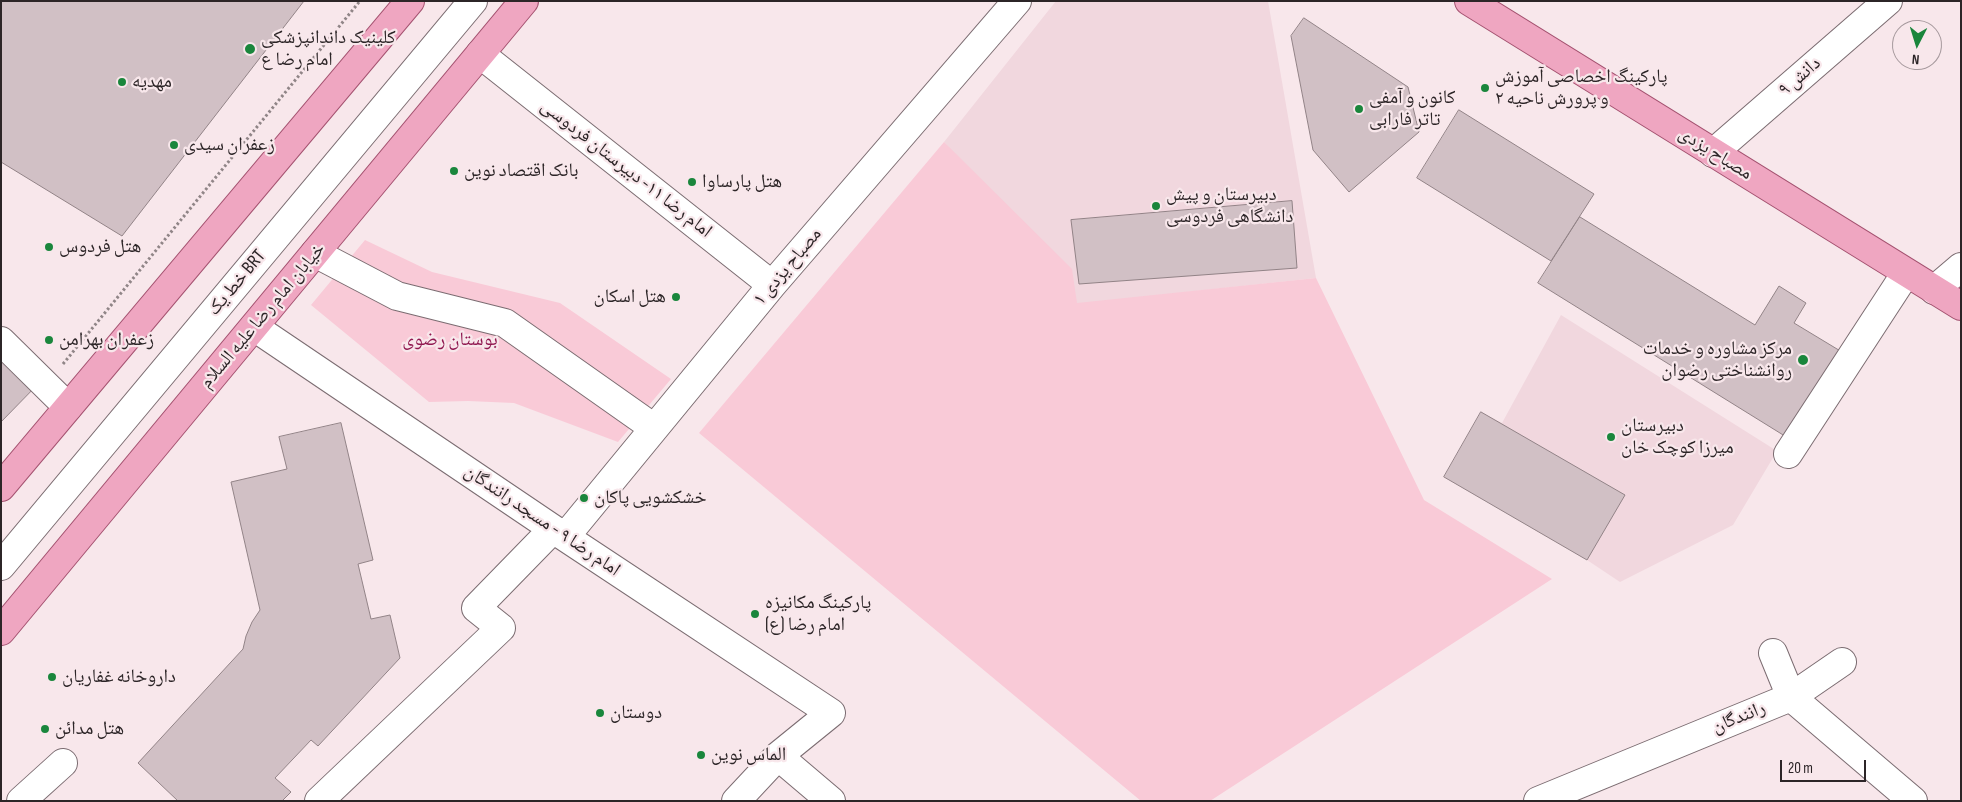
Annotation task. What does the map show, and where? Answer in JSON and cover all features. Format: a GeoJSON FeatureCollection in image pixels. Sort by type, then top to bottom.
{"type":"FeatureCollection","features":[{"type":"Feature","properties":{"kind":"main road","name":"خیابان امام رضا علیه السلام"},"geometry":{"type":"LineString","coordinates":[[1,631],[524,1]]}},
{"type":"Feature","properties":{"kind":"main road","name":"مصباح یزدی"},"geometry":{"type":"LineString","coordinates":[[1469,1],[1961,306]]}},
{"type":"Feature","properties":{"kind":"main road"},"geometry":{"type":"LineString","coordinates":[[1,487],[408,2]]}},
{"type":"Feature","properties":{"kind":"street","name":"خط یک BRT"},"geometry":{"type":"LineString","coordinates":[[1,546],[456,1]]}},
{"type":"Feature","properties":{"kind":"street","name":"خط یک BRT"},"geometry":{"type":"LineString","coordinates":[[1,566],[473,1]]}},
{"type":"Feature","properties":{"kind":"street","name":"مصباح یزدی ۱"},"geometry":{"type":"LineString","coordinates":[[319,801],[501,628],[476,608],[559,533],[654,428],[772,285],[1017,1]]}},
{"type":"Feature","properties":{"kind":"street","name":"دانش ۹"},"geometry":{"type":"LineString","coordinates":[[1713,152],[1888,1]]}},
{"type":"Feature","properties":{"kind":"street","name":"امام رضا ۱۱- دبیرستان فردوسی"},"geometry":{"type":"LineString","coordinates":[[480,54],[772,285]]}},
{"type":"Feature","properties":{"kind":"street"},"geometry":{"type":"LineString","coordinates":[[315,253],[397,296],[505,323],[654,428]]}},
{"type":"Feature","properties":{"kind":"street"},"geometry":{"type":"LineString","coordinates":[[1934,290],[1961,267]]}},
{"type":"Feature","properties":{"kind":"street"},"geometry":{"type":"LineString","coordinates":[[1788,454],[1906,272]]}},
{"type":"Feature","properties":{"kind":"street","name":"امام رضا ۹ - مسجد رانندگان"},"geometry":{"type":"LineString","coordinates":[[254,327],[559,533],[831,713],[778,756]]}},
{"type":"Feature","properties":{"kind":"street"},"geometry":{"type":"LineString","coordinates":[[1,341],[68,407]]}},
{"type":"Feature","properties":{"kind":"street"},"geometry":{"type":"LineString","coordinates":[[1773,653],[1791,697],[1842,662]]}},
{"type":"Feature","properties":{"kind":"street","name":"رانندگان"},"geometry":{"type":"LineString","coordinates":[[1538,801],[1791,697],[1913,801]]}},
{"type":"Feature","properties":{"kind":"street"},"geometry":{"type":"LineString","coordinates":[[736,801],[778,756],[831,801]]}},
{"type":"Feature","properties":{"kind":"street"},"geometry":{"type":"LineString","coordinates":[[20,801],[63,763]]}},
{"type":"Feature","properties":{"kind":"path"},"geometry":{"type":"LineString","coordinates":[[46,385],[360,1]]}},
{"type":"Feature","properties":{"kind":"shaded area","name":"دبیرستان و پیش دانشگاهی فردوسی"},"geometry":{"type":"Polygon","coordinates":[[[1056,1],[1268,1],[1316,278],[1077,304],[944,142],[1056,1]]]}},
{"type":"Feature","properties":{"kind":"shaded area","name":"دبیرستان میرزا کوچک خان"},"geometry":{"type":"Polygon","coordinates":[[[1561,315],[1777,451],[1733,525],[1620,582],[1587,560],[1444,477],[1481,412],[1502,423],[1561,315]]]}},
{"type":"Feature","properties":{"kind":"green space"},"geometry":{"type":"Polygon","coordinates":[[[944,142],[1072,269],[1077,303],[1316,278],[1424,500],[1552,579],[1210,801],[1141,801],[699,433],[944,142]]]}},
{"type":"Feature","properties":{"kind":"green space","name":"بوستان رضوی"},"geometry":{"type":"Polygon","coordinates":[[[365,240],[432,272],[560,303],[671,379],[618,442],[514,403],[429,402],[311,305],[365,240]]]}},
{"type":"Feature","properties":{"kind":"building","name":"مهدیه"},"geometry":{"type":"Polygon","coordinates":[[[1,1],[304,1],[122,236],[1,162],[1,1]]]}},
{"type":"Feature","properties":{"kind":"building","name":"کانون و آمفی تاتر فارابی"},"geometry":{"type":"Polygon","coordinates":[[[1304,18],[1408,87],[1419,132],[1349,192],[1313,150],[1291,36],[1304,18]]]}},
{"type":"Feature","properties":{"kind":"building"},"geometry":{"type":"Polygon","coordinates":[[[1459,110],[1594,194],[1551,261],[1417,178],[1459,110]]]}},
{"type":"Feature","properties":{"kind":"building","name":"دبیرستان و پیش دانشگاهی فردوسی"},"geometry":{"type":"Polygon","coordinates":[[[1292,201],[1297,268],[1079,284],[1071,220],[1292,201]]]}},
{"type":"Feature","properties":{"kind":"building"},"geometry":{"type":"Polygon","coordinates":[[[1580,217],[1755,325],[1779,286],[1806,303],[1794,323],[1842,352],[1788,438],[1538,283],[1580,217]]]}},
{"type":"Feature","properties":{"kind":"building"},"geometry":{"type":"Polygon","coordinates":[[[1,342],[40,382],[1,422],[1,342]]]}},
{"type":"Feature","properties":{"kind":"building"},"geometry":{"type":"Polygon","coordinates":[[[1481,412],[1625,495],[1587,560],[1444,477],[1481,412]]]}},
{"type":"Feature","properties":{"kind":"building"},"geometry":{"type":"Polygon","coordinates":[[[341,423],[373,560],[358,564],[371,619],[390,615],[400,658],[318,746],[311,740],[275,778],[291,792],[282,801],[178,801],[138,763],[243,649],[252,622],[260,610],[231,482],[287,469],[279,437],[341,423]]]}},
{"type":"Feature","properties":{"kind":"place","name":"کلینیک داندانپزشکى امام رضا ع"},"geometry":{"type":"Point","coordinates":[250,49]}},
{"type":"Feature","properties":{"kind":"place","name":"مهدیه"},"geometry":{"type":"Point","coordinates":[122,82]}},
{"type":"Feature","properties":{"kind":"place","name":"پارکینگ اخصاصی آموزش و پرورش ناحیه ۲"},"geometry":{"type":"Point","coordinates":[1485,88]}},
{"type":"Feature","properties":{"kind":"place","name":"کانون و آمفی تاتر فارابی"},"geometry":{"type":"Point","coordinates":[1359,109]}},
{"type":"Feature","properties":{"kind":"place","name":"زعفران سیدی"},"geometry":{"type":"Point","coordinates":[174,145]}},
{"type":"Feature","properties":{"kind":"place","name":"بانک اقتصاد نوین"},"geometry":{"type":"Point","coordinates":[454,171]}},
{"type":"Feature","properties":{"kind":"place","name":"هتل پارساوا"},"geometry":{"type":"Point","coordinates":[692,182]}},
{"type":"Feature","properties":{"kind":"place","name":"دبیرستان و پیش دانشگاهی فردوسی"},"geometry":{"type":"Point","coordinates":[1156,206]}},
{"type":"Feature","properties":{"kind":"place","name":"هتل فردوس"},"geometry":{"type":"Point","coordinates":[49,247]}},
{"type":"Feature","properties":{"kind":"place","name":"هتل اسکان"},"geometry":{"type":"Point","coordinates":[676,297]}},
{"type":"Feature","properties":{"kind":"place","name":"زعفران بهرامن"},"geometry":{"type":"Point","coordinates":[49,340]}},
{"type":"Feature","properties":{"kind":"place","name":"مرکز مشاوره و خدمات روانشناختی رضوان"},"geometry":{"type":"Point","coordinates":[1803,360]}},
{"type":"Feature","properties":{"kind":"place","name":"دبیرستان میرزا کوچک خان"},"geometry":{"type":"Point","coordinates":[1611,437]}},
{"type":"Feature","properties":{"kind":"place","name":"خشکشویی پاکان"},"geometry":{"type":"Point","coordinates":[584,498]}},
{"type":"Feature","properties":{"kind":"place","name":"پارکینگ مکانیزه امام رضا (ع)"},"geometry":{"type":"Point","coordinates":[755,614]}},
{"type":"Feature","properties":{"kind":"place","name":"داروخانه غفاریان"},"geometry":{"type":"Point","coordinates":[52,677]}},
{"type":"Feature","properties":{"kind":"place","name":"دوستان"},"geometry":{"type":"Point","coordinates":[600,713]}},
{"type":"Feature","properties":{"kind":"place","name":"هتل مدائن"},"geometry":{"type":"Point","coordinates":[45,729]}},
{"type":"Feature","properties":{"kind":"place","name":"الماس نوين"},"geometry":{"type":"Point","coordinates":[701,755]}}]}
